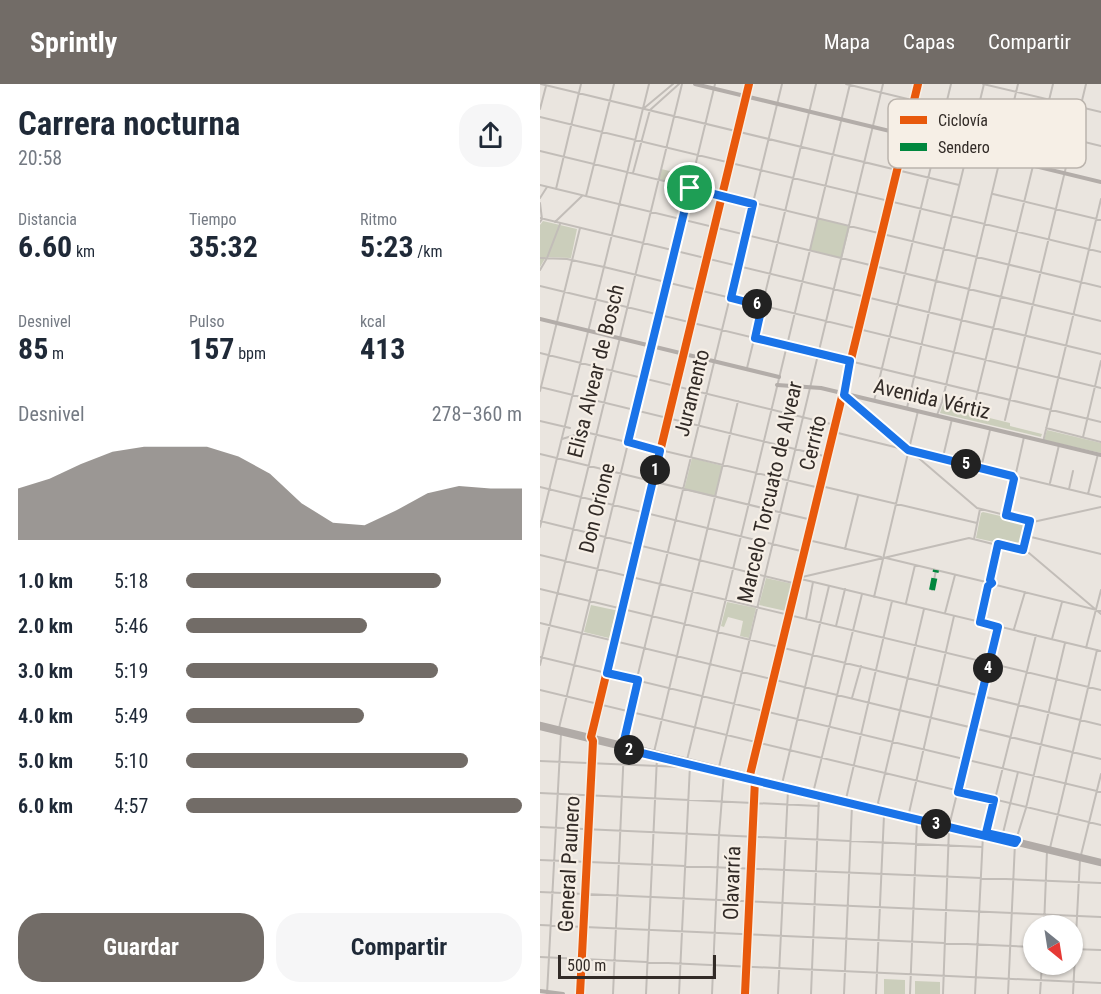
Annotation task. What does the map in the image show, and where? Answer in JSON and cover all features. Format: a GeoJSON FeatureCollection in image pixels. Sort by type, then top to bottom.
{"type":"FeatureCollection","features":[{"type":"Feature","properties":{"kind":"main road"},"geometry":{"type":"LineString","coordinates":[[540,726],[724,773],[814,791],[917,820],[1101,863]]}},
{"type":"Feature","properties":{"kind":"main road"},"geometry":{"type":"LineString","coordinates":[[687,763],[750,775],[852,804],[909,812],[950,826]]}},
{"type":"Feature","properties":{"kind":"main road"},"geometry":{"type":"LineString","coordinates":[[984,834],[1016,842]]}},
{"type":"Feature","properties":{"kind":"street"},"geometry":{"type":"LineString","coordinates":[[541,84],[888,168]]}},
{"type":"Feature","properties":{"kind":"street"},"geometry":{"type":"LineString","coordinates":[[555,189],[581,84]]}},
{"type":"Feature","properties":{"kind":"street"},"geometry":{"type":"LineString","coordinates":[[555,222],[584,196],[614,84]]}},
{"type":"Feature","properties":{"kind":"street"},"geometry":{"type":"LineString","coordinates":[[540,527],[649,84]]}},
{"type":"Feature","properties":{"kind":"street"},"geometry":{"type":"LineString","coordinates":[[643,109],[673,84]]}},
{"type":"Feature","properties":{"kind":"street"},"geometry":{"type":"LineString","coordinates":[[633,173],[650,110],[680,84]]}},
{"type":"Feature","properties":{"kind":"street","name":"Elisa Alvear de Bosch"},"geometry":{"type":"LineString","coordinates":[[540,665],[667,148],[680,84]]}},
{"type":"Feature","properties":{"kind":"street"},"geometry":{"type":"LineString","coordinates":[[695,84],[715,86],[746,96],[888,131]]}},
{"type":"Feature","properties":{"kind":"street","name":"General Paunero"},"geometry":{"type":"LineString","coordinates":[[580,994],[592,739],[598,703],[749,84]]}},
{"type":"Feature","properties":{"kind":"street","name":"Juramento"},"geometry":{"type":"LineString","coordinates":[[612,994],[624,747],[629,711],[782,84]]}},
{"type":"Feature","properties":{"kind":"street"},"geometry":{"type":"LineString","coordinates":[[747,368],[816,84]]}},
{"type":"Feature","properties":{"kind":"street"},"geometry":{"type":"LineString","coordinates":[[679,994],[689,800],[687,763],[701,696],[795,314],[848,84],[909,99]]}},
{"type":"Feature","properties":{"kind":"street","name":"Marcelo Torcuato de Alvear"},"geometry":{"type":"LineString","coordinates":[[719,768],[883,84]]}},
{"type":"Feature","properties":{"kind":"street","name":"Cerrito"},"geometry":{"type":"LineString","coordinates":[[914,99],[918,84]]}},
{"type":"Feature","properties":{"kind":"street"},"geometry":{"type":"LineString","coordinates":[[947,99],[951,84]]}},
{"type":"Feature","properties":{"kind":"street"},"geometry":{"type":"LineString","coordinates":[[980,99],[984,84],[1045,99]]}},
{"type":"Feature","properties":{"kind":"street"},"geometry":{"type":"LineString","coordinates":[[1014,99],[1018,84]]}},
{"type":"Feature","properties":{"kind":"street"},"geometry":{"type":"LineString","coordinates":[[1049,99],[1053,84]]}},
{"type":"Feature","properties":{"kind":"street"},"geometry":{"type":"LineString","coordinates":[[1082,99],[1086,84]]}},
{"type":"Feature","properties":{"kind":"street"},"geometry":{"type":"LineString","coordinates":[[540,109],[546,85]]}},
{"type":"Feature","properties":{"kind":"street","name":"Don Orione"},"geometry":{"type":"LineString","coordinates":[[547,994],[560,731],[574,665],[715,86]]}},
{"type":"Feature","properties":{"kind":"street"},"geometry":{"type":"LineString","coordinates":[[1086,109],[1101,112]]}},
{"type":"Feature","properties":{"kind":"street"},"geometry":{"type":"LineString","coordinates":[[540,117],[1101,252]]}},
{"type":"Feature","properties":{"kind":"street"},"geometry":{"type":"LineString","coordinates":[[1086,142],[1101,146]]}},
{"type":"Feature","properties":{"kind":"street"},"geometry":{"type":"LineString","coordinates":[[540,151],[1101,287]]}},
{"type":"Feature","properties":{"kind":"street"},"geometry":{"type":"LineString","coordinates":[[889,168],[959,185]]}},
{"type":"Feature","properties":{"kind":"street"},"geometry":{"type":"LineString","coordinates":[[874,401],[930,168]]}},
{"type":"Feature","properties":{"kind":"street"},"geometry":{"type":"LineString","coordinates":[[907,408],[963,168]]}},
{"type":"Feature","properties":{"kind":"street"},"geometry":{"type":"LineString","coordinates":[[937,415],[947,385],[999,168]]}},
{"type":"Feature","properties":{"kind":"street"},"geometry":{"type":"LineString","coordinates":[[972,415],[1032,168]]}},
{"type":"Feature","properties":{"kind":"street"},"geometry":{"type":"LineString","coordinates":[[1041,168],[1101,182]]}},
{"type":"Feature","properties":{"kind":"street"},"geometry":{"type":"LineString","coordinates":[[1005,420],[1066,168]]}},
{"type":"Feature","properties":{"kind":"street","name":"Cerrito"},"geometry":{"type":"LineString","coordinates":[[750,775],[897,170]]}},
{"type":"Feature","properties":{"kind":"street"},"geometry":{"type":"LineString","coordinates":[[540,185],[1101,321]]}},
{"type":"Feature","properties":{"kind":"street"},"geometry":{"type":"LineString","coordinates":[[540,198],[547,187]]}},
{"type":"Feature","properties":{"kind":"street"},"geometry":{"type":"LineString","coordinates":[[993,194],[1101,220]]}},
{"type":"Feature","properties":{"kind":"street"},"geometry":{"type":"LineString","coordinates":[[1043,442],[1101,199]]}},
{"type":"Feature","properties":{"kind":"street"},"geometry":{"type":"LineString","coordinates":[[540,203],[541,220],[1101,354]]}},
{"type":"Feature","properties":{"kind":"street"},"geometry":{"type":"LineString","coordinates":[[540,270],[560,223]]}},
{"type":"Feature","properties":{"kind":"street"},"geometry":{"type":"LineString","coordinates":[[580,228],[540,389],[828,457]]}},
{"type":"Feature","properties":{"kind":"street"},"geometry":{"type":"LineString","coordinates":[[540,258],[572,260],[604,267],[1101,388]]}},
{"type":"Feature","properties":{"kind":"street"},"geometry":{"type":"LineString","coordinates":[[540,286],[1101,422]]}},
{"type":"Feature","properties":{"kind":"street"},"geometry":{"type":"LineString","coordinates":[[540,319],[779,376]]}},
{"type":"Feature","properties":{"kind":"street"},"geometry":{"type":"LineString","coordinates":[[540,353],[835,425]]}},
{"type":"Feature","properties":{"kind":"street"},"geometry":{"type":"LineString","coordinates":[[1083,437],[1101,361]]}},
{"type":"Feature","properties":{"kind":"street","name":"Avenida Vértiz"},"geometry":{"type":"LineString","coordinates":[[777,385],[811,386],[1099,455]]}},
{"type":"Feature","properties":{"kind":"street"},"geometry":{"type":"LineString","coordinates":[[843,393],[980,509],[1036,522],[1101,507]]}},
{"type":"Feature","properties":{"kind":"street"},"geometry":{"type":"LineString","coordinates":[[646,994],[656,754],[662,719],[738,401]]}},
{"type":"Feature","properties":{"kind":"street"},"geometry":{"type":"LineString","coordinates":[[874,597],[918,411]]}},
{"type":"Feature","properties":{"kind":"street"},"geometry":{"type":"LineString","coordinates":[[942,458],[952,419]]}},
{"type":"Feature","properties":{"kind":"street"},"geometry":{"type":"LineString","coordinates":[[540,421],[570,428]]}},
{"type":"Feature","properties":{"kind":"street"},"geometry":{"type":"LineString","coordinates":[[981,468],[990,428]]}},
{"type":"Feature","properties":{"kind":"street"},"geometry":{"type":"LineString","coordinates":[[1046,428],[1101,442]]}},
{"type":"Feature","properties":{"kind":"street"},"geometry":{"type":"LineString","coordinates":[[561,439],[585,432],[755,474],[977,523]]}},
{"type":"Feature","properties":{"kind":"street"},"geometry":{"type":"LineString","coordinates":[[834,432],[1101,497]]}},
{"type":"Feature","properties":{"kind":"street"},"geometry":{"type":"LineString","coordinates":[[1006,515],[1024,437]]}},
{"type":"Feature","properties":{"kind":"street"},"geometry":{"type":"LineString","coordinates":[[1050,485],[1059,445]]}},
{"type":"Feature","properties":{"kind":"street"},"geometry":{"type":"LineString","coordinates":[[540,454],[812,520]]}},
{"type":"Feature","properties":{"kind":"street"},"geometry":{"type":"LineString","coordinates":[[1088,494],[1099,455]]}},
{"type":"Feature","properties":{"kind":"street"},"geometry":{"type":"LineString","coordinates":[[1069,489],[1073,471]]}},
{"type":"Feature","properties":{"kind":"street"},"geometry":{"type":"LineString","coordinates":[[540,487],[805,552]]}},
{"type":"Feature","properties":{"kind":"street"},"geometry":{"type":"LineString","coordinates":[[844,549],[858,495]]}},
{"type":"Feature","properties":{"kind":"street"},"geometry":{"type":"LineString","coordinates":[[974,539],[980,509]]}},
{"type":"Feature","properties":{"kind":"street"},"geometry":{"type":"LineString","coordinates":[[1023,550],[1030,521]]}},
{"type":"Feature","properties":{"kind":"street"},"geometry":{"type":"LineString","coordinates":[[541,522],[797,584]]}},
{"type":"Feature","properties":{"kind":"street"},"geometry":{"type":"LineString","coordinates":[[1027,536],[1101,554]]}},
{"type":"Feature","properties":{"kind":"street"},"geometry":{"type":"LineString","coordinates":[[798,578],[967,538],[1029,553],[1101,612]]}},
{"type":"Feature","properties":{"kind":"street"},"geometry":{"type":"LineString","coordinates":[[808,540],[1096,609]]}},
{"type":"Feature","properties":{"kind":"street"},"geometry":{"type":"LineString","coordinates":[[980,622],[998,544]]}},
{"type":"Feature","properties":{"kind":"street"},"geometry":{"type":"LineString","coordinates":[[540,555],[1101,690]]}},
{"type":"Feature","properties":{"kind":"street"},"geometry":{"type":"LineString","coordinates":[[906,604],[915,565]]}},
{"type":"Feature","properties":{"kind":"street"},"geometry":{"type":"LineString","coordinates":[[932,590],[936,570]]}},
{"type":"Feature","properties":{"kind":"street"},"geometry":{"type":"LineString","coordinates":[[945,614],[955,575]]}},
{"type":"Feature","properties":{"kind":"street"},"geometry":{"type":"LineString","coordinates":[[540,892],[1044,915],[1049,850],[1088,687],[1099,651],[798,578]]}},
{"type":"Feature","properties":{"kind":"street"},"geometry":{"type":"LineString","coordinates":[[806,619],[813,582]]}},
{"type":"Feature","properties":{"kind":"street"},"geometry":{"type":"LineString","coordinates":[[778,994],[787,805],[785,786],[789,750],[829,586]]}},
{"type":"Feature","properties":{"kind":"street"},"geometry":{"type":"LineString","coordinates":[[540,589],[1101,724]]}},
{"type":"Feature","properties":{"kind":"street"},"geometry":{"type":"LineString","coordinates":[[836,626],[845,590]]}},
{"type":"Feature","properties":{"kind":"street"},"geometry":{"type":"LineString","coordinates":[[1086,648],[1101,590]]}},
{"type":"Feature","properties":{"kind":"street"},"geometry":{"type":"LineString","coordinates":[[1014,630],[1024,592]]}},
{"type":"Feature","properties":{"kind":"street"},"geometry":{"type":"LineString","coordinates":[[811,994],[820,806],[820,796],[814,791],[862,594]]}},
{"type":"Feature","properties":{"kind":"street"},"geometry":{"type":"LineString","coordinates":[[844,994],[852,804],[846,799],[892,601]]}},
{"type":"Feature","properties":{"kind":"street"},"geometry":{"type":"LineString","coordinates":[[1052,639],[1062,602]]}},
{"type":"Feature","properties":{"kind":"street"},"geometry":{"type":"LineString","coordinates":[[876,994],[884,815],[878,803],[924,609]]}},
{"type":"Feature","properties":{"kind":"street"},"geometry":{"type":"LineString","coordinates":[[910,994],[917,820],[909,812],[954,616]]}},
{"type":"Feature","properties":{"kind":"street"},"geometry":{"type":"LineString","coordinates":[[540,623],[1101,759]]}},
{"type":"Feature","properties":{"kind":"street"},"geometry":{"type":"LineString","coordinates":[[943,994],[950,826],[998,627]]}},
{"type":"Feature","properties":{"kind":"street"},"geometry":{"type":"LineString","coordinates":[[975,994],[984,834],[1036,636]]}},
{"type":"Feature","properties":{"kind":"street"},"geometry":{"type":"LineString","coordinates":[[1008,994],[1016,842],[1065,643]]}},
{"type":"Feature","properties":{"kind":"street"},"geometry":{"type":"LineString","coordinates":[[541,657],[1101,792]]}},
{"type":"Feature","properties":{"kind":"street"},"geometry":{"type":"LineString","coordinates":[[852,699],[861,666]]}},
{"type":"Feature","properties":{"kind":"street"},"geometry":{"type":"LineString","coordinates":[[540,690],[1101,825]]}},
{"type":"Feature","properties":{"kind":"street"},"geometry":{"type":"LineString","coordinates":[[540,761],[682,767],[687,763]]}},
{"type":"Feature","properties":{"kind":"street"},"geometry":{"type":"LineString","coordinates":[[712,994],[724,773],[719,768]]}},
{"type":"Feature","properties":{"kind":"street"},"geometry":{"type":"LineString","coordinates":[[1002,837],[1018,772]]}},
{"type":"Feature","properties":{"kind":"street"},"geometry":{"type":"LineString","coordinates":[[1077,915],[1081,858],[1101,774]]}},
{"type":"Feature","properties":{"kind":"street"},"geometry":{"type":"LineString","coordinates":[[750,775],[755,780]]}},
{"type":"Feature","properties":{"kind":"street","name":"Olavarría"},"geometry":{"type":"LineString","coordinates":[[745,994],[755,780]]}},
{"type":"Feature","properties":{"kind":"street"},"geometry":{"type":"LineString","coordinates":[[540,793],[820,806]]}},
{"type":"Feature","properties":{"kind":"street"},"geometry":{"type":"LineString","coordinates":[[540,827],[982,847]]}},
{"type":"Feature","properties":{"kind":"street"},"geometry":{"type":"LineString","coordinates":[[540,860],[1101,883]]}},
{"type":"Feature","properties":{"kind":"street"},"geometry":{"type":"LineString","coordinates":[[1083,916],[1101,917]]}},
{"type":"Feature","properties":{"kind":"street"},"geometry":{"type":"LineString","coordinates":[[540,925],[1023,947]]}},
{"type":"Feature","properties":{"kind":"street"},"geometry":{"type":"LineString","coordinates":[[1083,949],[1101,950]]}},
{"type":"Feature","properties":{"kind":"street"},"geometry":{"type":"LineString","coordinates":[[540,957],[1101,983]]}},
{"type":"Feature","properties":{"kind":"street"},"geometry":{"type":"LineString","coordinates":[[1041,975],[1041,994]]}},
{"type":"Feature","properties":{"kind":"street"},"geometry":{"type":"LineString","coordinates":[[1073,994],[1074,975]]}},
{"type":"Feature","properties":{"kind":"street"},"geometry":{"type":"LineString","coordinates":[[540,991],[547,994],[563,994]]}},
{"type":"Feature","properties":{"kind":"green space"},"geometry":{"type":"Polygon","coordinates":[[[661,169],[692,176],[690,187],[659,180],[661,169]]]}},
{"type":"Feature","properties":{"kind":"green space"},"geometry":{"type":"Polygon","coordinates":[[[817,218],[850,226],[842,258],[810,250],[817,218]]]}},
{"type":"Feature","properties":{"kind":"green space"},"geometry":{"type":"Polygon","coordinates":[[[543,221],[577,229],[571,258],[546,257],[540,267],[540,225],[543,221]]]}},
{"type":"Feature","properties":{"kind":"green space"},"geometry":{"type":"Polygon","coordinates":[[[944,402],[958,405],[957,410],[1010,423],[1010,426],[1042,434],[1041,437],[940,413],[944,402]]]}},
{"type":"Feature","properties":{"kind":"green space"},"geometry":{"type":"Polygon","coordinates":[[[1047,430],[1101,443],[1101,453],[1044,440],[1047,430]]]}},
{"type":"Feature","properties":{"kind":"green space"},"geometry":{"type":"Polygon","coordinates":[[[692,458],[723,466],[715,497],[684,490],[692,458]]]}},
{"type":"Feature","properties":{"kind":"green space"},"geometry":{"type":"Polygon","coordinates":[[[983,512],[1027,522],[1023,547],[976,538],[983,512]]]}},
{"type":"Feature","properties":{"kind":"green space"},"geometry":{"type":"Polygon","coordinates":[[[766,578],[793,584],[786,611],[759,605],[766,578]]]}},
{"type":"Feature","properties":{"kind":"green space"},"geometry":{"type":"Polygon","coordinates":[[[727,602],[756,608],[749,638],[740,636],[743,621],[728,617],[724,627],[721,626],[727,602]]]}},
{"type":"Feature","properties":{"kind":"green space"},"geometry":{"type":"Polygon","coordinates":[[[591,605],[619,611],[613,639],[584,632],[591,605]]]}},
{"type":"Feature","properties":{"kind":"green space"},"geometry":{"type":"Polygon","coordinates":[[[884,979],[905,980],[905,994],[884,994],[884,979]]]}},
{"type":"Feature","properties":{"kind":"green space"},"geometry":{"type":"Polygon","coordinates":[[[915,981],[940,982],[940,994],[915,994],[915,981]]]}},
{"type":"Feature","properties":{"kind":"marked path"},"geometry":{"type":"LineString","coordinates":[[932,590],[936,570]]}},
{"type":"Feature","properties":{"kind":"cycle path"},"geometry":{"type":"LineString","coordinates":[[580,994],[593,741],[591,737],[749,84]]}},
{"type":"Feature","properties":{"kind":"cycle path"},"geometry":{"type":"LineString","coordinates":[[914,99],[918,84]]}},
{"type":"Feature","properties":{"kind":"cycle path"},"geometry":{"type":"LineString","coordinates":[[745,994],[755,780],[750,775],[898,168]]}},
{"type":"Feature","properties":{"kind":"route"},"geometry":{"type":"LineString","coordinates":[[690,188],[753,204],[731,298],[762,306],[755,338],[850,361],[844,395],[908,450],[1012,476],[1014,479],[1006,515],[1030,521],[1023,550],[998,544],[990,580],[992,583],[988,586],[980,622],[998,627],[958,792],[994,800],[986,833],[1017,840],[1015,843],[625,749],[623,745],[638,680],[607,673],[660,451],[628,442],[690,188]]}}]}
